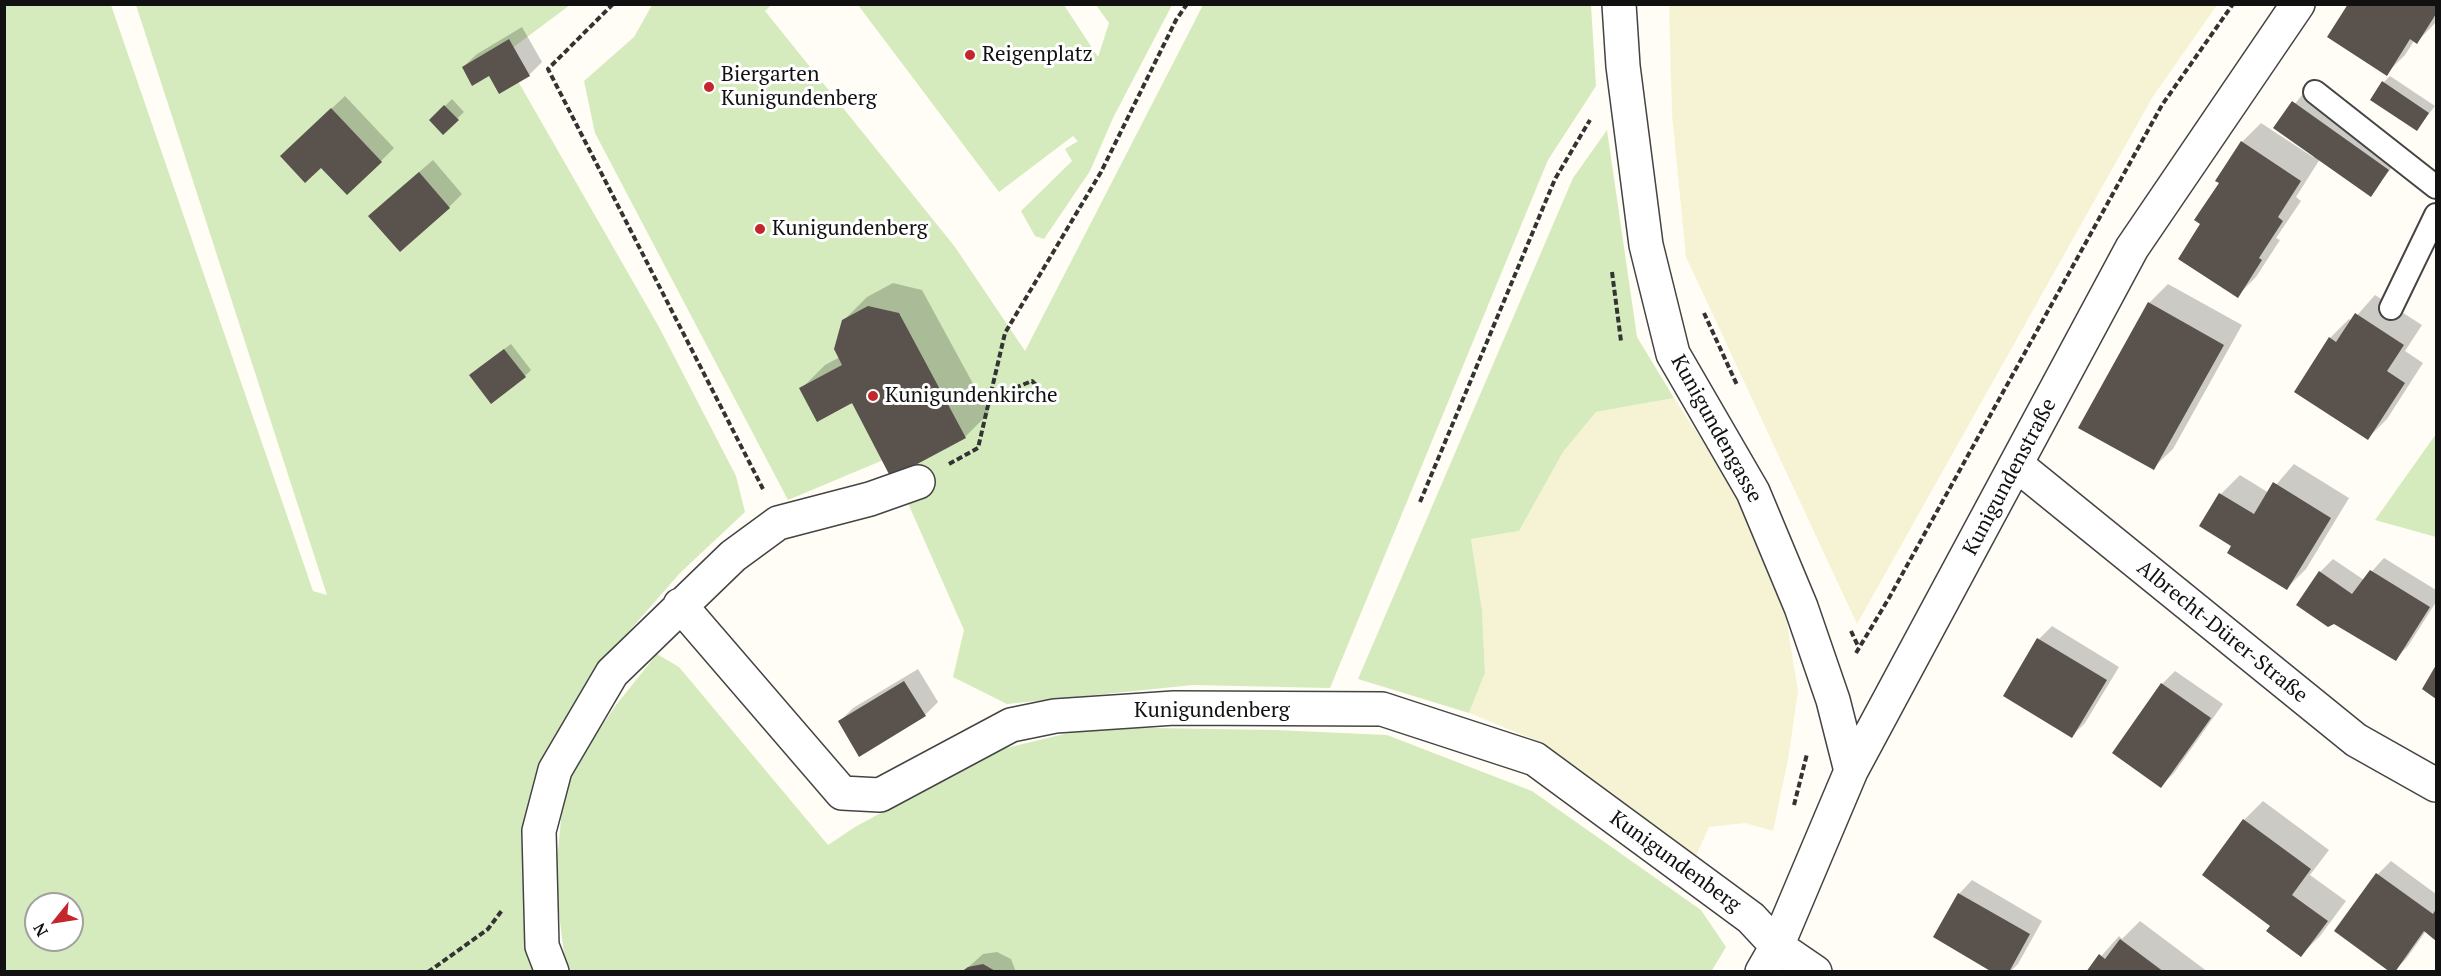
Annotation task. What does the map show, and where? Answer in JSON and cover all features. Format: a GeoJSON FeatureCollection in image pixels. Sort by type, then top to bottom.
{"type":"FeatureCollection","features":[{"type":"Feature","properties":{"kind":"street","name":"Kunigundengasse"},"geometry":{"type":"LineString","coordinates":[[1619,4],[1623,66],[1646,245],[1673,354],[1753,492],[1801,608],[1833,700],[1851,771]]}},
{"type":"Feature","properties":{"kind":"street","name":"Kunigundenstraße"},"geometry":{"type":"LineString","coordinates":[[1769,959],[1851,771],[2132,248],[2298,4]]}},
{"type":"Feature","properties":{"kind":"street","name":"Albrecht-Dürer-Straße"},"geometry":{"type":"LineString","coordinates":[[2017,465],[2356,740],[2436,785]]}},
{"type":"Feature","properties":{"kind":"street"},"geometry":{"type":"LineString","coordinates":[[552,972],[542,946],[539,831],[555,770],[612,672],[734,556],[778,523],[870,499],[918,482]]}},
{"type":"Feature","properties":{"kind":"street","name":"Kunigundenberg"},"geometry":{"type":"LineString","coordinates":[[680,605],[842,793],[880,795],[1011,725],[1055,716],[1174,708],[1382,709],[1535,759],[1751,918],[1769,959],[1815,972]]}},
{"type":"Feature","properties":{"kind":"lane"},"geometry":{"type":"LineString","coordinates":[[2315,92],[2436,187]]}},
{"type":"Feature","properties":{"kind":"lane"},"geometry":{"type":"LineString","coordinates":[[2391,308],[2436,215]]}},
{"type":"Feature","properties":{"kind":"path"},"geometry":{"type":"LineString","coordinates":[[613,4],[548,69],[778,523]]}},
{"type":"Feature","properties":{"kind":"path"},"geometry":{"type":"LineString","coordinates":[[918,482],[978,448],[1005,333],[1101,172],[1176,20],[1187,4]]}},
{"type":"Feature","properties":{"kind":"path"},"geometry":{"type":"LineString","coordinates":[[1849,625],[1859,647],[1889,598],[2162,105],[2233,4]]}},
{"type":"Feature","properties":{"kind":"path"},"geometry":{"type":"LineString","coordinates":[[1420,502],[1555,179],[1590,120]]}},
{"type":"Feature","properties":{"kind":"path"},"geometry":{"type":"LineString","coordinates":[[1701,306],[1739,390]]}},
{"type":"Feature","properties":{"kind":"path"},"geometry":{"type":"LineString","coordinates":[[990,399],[1032,381],[1050,399]]}},
{"type":"Feature","properties":{"kind":"path"},"geometry":{"type":"LineString","coordinates":[[428,972],[488,928],[501,910],[541,885]]}},
{"type":"Feature","properties":{"kind":"shaded area"},"geometry":{"type":"Polygon","coordinates":[[[1669,5],[2217,5],[2152,98],[1857,624],[1686,257],[1672,115],[1669,5]]]}},
{"type":"Feature","properties":{"kind":"shaded area"},"geometry":{"type":"Polygon","coordinates":[[[1674,398],[1739,497],[1785,611],[1798,691],[1788,760],[1773,831],[1745,823],[1709,827],[1695,858],[1545,744],[1469,713],[1485,673],[1482,610],[1471,539],[1519,531],[1563,452],[1596,412],[1674,398]]]}},
{"type":"Feature","properties":{"kind":"green space"},"geometry":{"type":"Polygon","coordinates":[[[5,5],[111,5],[313,591],[327,595],[136,5],[570,5],[503,55],[659,327],[736,476],[745,512],[680,573],[589,677],[540,776],[543,971],[5,972],[5,5]]]}},
{"type":"Feature","properties":{"kind":"green space"},"geometry":{"type":"Polygon","coordinates":[[[652,5],[771,5],[765,11],[955,247],[1025,351],[1203,5],[1591,5],[1596,86],[1548,160],[1330,688],[1193,685],[1007,704],[953,677],[964,630],[888,458],[788,500],[595,133],[584,81],[634,37],[652,5]]]}},
{"type":"Feature","properties":{"kind":"green space"},"geometry":{"type":"Polygon","coordinates":[[[858,5],[1064,5],[1098,57],[1109,23],[1096,5],[1172,5],[1113,118],[1090,171],[1044,239],[1035,236],[1021,211],[1072,161],[1065,149],[1078,141],[1073,136],[999,192],[858,5]]]}},
{"type":"Feature","properties":{"kind":"green space"},"geometry":{"type":"Polygon","coordinates":[[[1607,130],[1637,337],[1674,398],[1596,412],[1563,452],[1519,531],[1471,539],[1482,610],[1485,673],[1469,713],[1358,679],[1573,178],[1607,130]]]}},
{"type":"Feature","properties":{"kind":"green space"},"geometry":{"type":"Polygon","coordinates":[[[2436,434],[2436,537],[2375,520],[2436,434]]]}},
{"type":"Feature","properties":{"kind":"green space"},"geometry":{"type":"Polygon","coordinates":[[[657,654],[679,667],[828,845],[855,827],[994,751],[1093,727],[1275,730],[1387,735],[1532,791],[1701,910],[1726,947],[1711,972],[571,971],[564,954],[555,880],[565,780],[616,705],[657,654]]]}},
{"type":"Feature","properties":{"kind":"building"},"geometry":{"type":"Polygon","coordinates":[[[2348,4],[2436,4],[2436,14],[2417,44],[2410,39],[2387,76],[2327,37],[2348,4]]]}},
{"type":"Feature","properties":{"kind":"building"},"geometry":{"type":"Polygon","coordinates":[[[509,39],[530,76],[499,94],[489,76],[472,86],[462,67],[509,39]]]}},
{"type":"Feature","properties":{"kind":"building"},"geometry":{"type":"Polygon","coordinates":[[[2382,81],[2429,113],[2417,131],[2370,100],[2382,81]]]}},
{"type":"Feature","properties":{"kind":"building"},"geometry":{"type":"Polygon","coordinates":[[[2292,101],[2389,170],[2371,197],[2273,128],[2292,101]]]}},
{"type":"Feature","properties":{"kind":"building"},"geometry":{"type":"Polygon","coordinates":[[[444,105],[459,120],[443,135],[429,120],[444,105]]]}},
{"type":"Feature","properties":{"kind":"building"},"geometry":{"type":"Polygon","coordinates":[[[331,108],[382,162],[347,195],[321,168],[305,183],[280,156],[331,108]]]}},
{"type":"Feature","properties":{"kind":"building"},"geometry":{"type":"Polygon","coordinates":[[[2241,141],[2301,181],[2278,217],[2283,221],[2259,258],[2262,260],[2238,298],[2178,259],[2200,224],[2194,220],[2219,183],[2215,181],[2241,141]]]}},
{"type":"Feature","properties":{"kind":"building"},"geometry":{"type":"Polygon","coordinates":[[[419,172],[450,208],[400,252],[368,216],[419,172]]]}},
{"type":"Feature","properties":{"kind":"building"},"geometry":{"type":"Polygon","coordinates":[[[2148,302],[2224,345],[2154,470],[2078,428],[2148,302]]]}},
{"type":"Feature","properties":{"kind":"building","name":"Kunigundenkirche"},"geometry":{"type":"Polygon","coordinates":[[[868,306],[899,313],[966,438],[891,478],[852,403],[817,422],[799,388],[842,365],[834,349],[842,320],[868,306]]]}},
{"type":"Feature","properties":{"kind":"building"},"geometry":{"type":"Polygon","coordinates":[[[2355,313],[2404,345],[2387,371],[2405,383],[2368,440],[2294,392],[2329,337],[2336,342],[2355,313]]]}},
{"type":"Feature","properties":{"kind":"building"},"geometry":{"type":"Polygon","coordinates":[[[504,349],[526,377],[491,404],[469,375],[504,349]]]}},
{"type":"Feature","properties":{"kind":"building"},"geometry":{"type":"Polygon","coordinates":[[[2273,482],[2331,518],[2287,590],[2227,553],[2231,546],[2199,526],[2219,493],[2254,514],[2273,482]]]}},
{"type":"Feature","properties":{"kind":"building"},"geometry":{"type":"Polygon","coordinates":[[[2370,570],[2430,607],[2396,661],[2334,624],[2328,627],[2296,605],[2319,571],[2352,594],[2370,570]]]}},
{"type":"Feature","properties":{"kind":"building"},"geometry":{"type":"Polygon","coordinates":[[[2037,638],[2107,680],[2072,738],[2003,696],[2037,638]]]}},
{"type":"Feature","properties":{"kind":"building"},"geometry":{"type":"Polygon","coordinates":[[[2436,665],[2436,699],[2422,689],[2436,665]]]}},
{"type":"Feature","properties":{"kind":"building"},"geometry":{"type":"Polygon","coordinates":[[[904,681],[926,716],[859,757],[838,721],[904,681]]]}},
{"type":"Feature","properties":{"kind":"building"},"geometry":{"type":"Polygon","coordinates":[[[2161,683],[2211,718],[2161,788],[2112,753],[2161,683]]]}},
{"type":"Feature","properties":{"kind":"building"},"geometry":{"type":"Polygon","coordinates":[[[2243,819],[2311,869],[2292,895],[2328,921],[2301,957],[2266,931],[2270,926],[2202,875],[2243,819]]]}},
{"type":"Feature","properties":{"kind":"building"},"geometry":{"type":"Polygon","coordinates":[[[2376,873],[2433,914],[2436,909],[2436,941],[2424,931],[2395,972],[2390,972],[2334,931],[2376,873]]]}},
{"type":"Feature","properties":{"kind":"building"},"geometry":{"type":"Polygon","coordinates":[[[1958,893],[2030,934],[2009,972],[1992,972],[1933,937],[1958,893]]]}},
{"type":"Feature","properties":{"kind":"building"},"geometry":{"type":"Polygon","coordinates":[[[2120,939],[2164,972],[2086,972],[2099,954],[2105,959],[2120,939]]]}},
{"type":"Feature","properties":{"kind":"building"},"geometry":{"type":"Polygon","coordinates":[[[983,964],[997,972],[961,972],[968,967],[983,964]]]}},
{"type":"Feature","properties":{"kind":"place","name":"Reigenplatz"},"geometry":{"type":"Point","coordinates":[970,55]}},
{"type":"Feature","properties":{"kind":"place","name":"Biergarten Kunigundenberg"},"geometry":{"type":"Point","coordinates":[709,87]}},
{"type":"Feature","properties":{"kind":"place","name":"Kunigundenberg"},"geometry":{"type":"Point","coordinates":[760,229]}},
{"type":"Feature","properties":{"kind":"place","name":"Kunigundenkirche"},"geometry":{"type":"Point","coordinates":[873,396]}}]}
